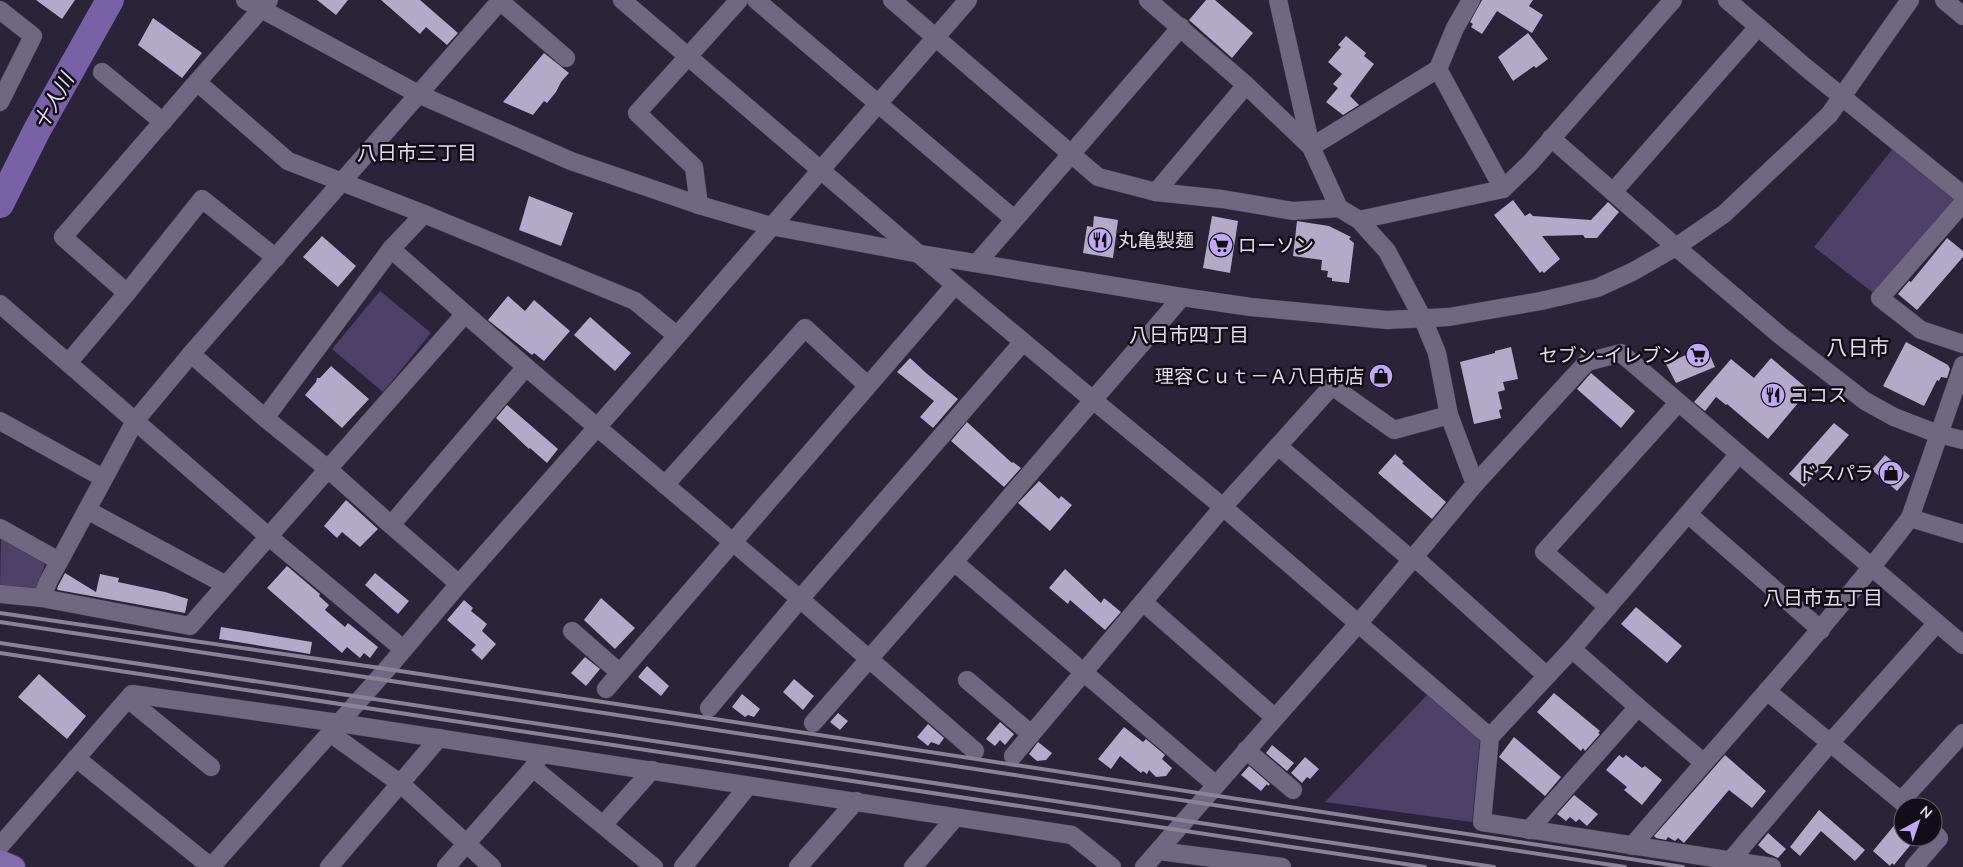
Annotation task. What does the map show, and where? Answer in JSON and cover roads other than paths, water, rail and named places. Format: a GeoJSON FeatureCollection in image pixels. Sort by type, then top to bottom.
{"type":"FeatureCollection","features":[{"type":"Feature","properties":{"kind":"main road"},"geometry":{"type":"LineString","coordinates":[[0,861],[14,867]]}},
{"type":"Feature","properties":{"kind":"street"},"geometry":{"type":"LineString","coordinates":[[245,0],[264,5],[418,94],[571,161],[699,205],[771,226],[920,254],[1182,297],[1327,315],[1387,320],[1450,317],[1532,303],[1597,288],[1632,272],[1676,247],[1724,214],[1829,114],[1910,0]]}},
{"type":"Feature","properties":{"kind":"street"},"geometry":{"type":"LineString","coordinates":[[622,0],[955,285],[1223,507],[1490,737]]}},
{"type":"Feature","properties":{"kind":"street"},"geometry":{"type":"LineString","coordinates":[[699,205],[694,167],[637,113],[739,0]]}},
{"type":"Feature","properties":{"kind":"street"},"geometry":{"type":"LineString","coordinates":[[756,0],[1014,219]]}},
{"type":"Feature","properties":{"kind":"street"},"geometry":{"type":"LineString","coordinates":[[892,0],[1098,177],[1156,192],[1222,199],[1293,210],[1339,208],[1359,220],[1386,251],[1423,319],[1437,353],[1450,415],[1475,484]]}},
{"type":"Feature","properties":{"kind":"street"},"geometry":{"type":"LineString","coordinates":[[76,758],[211,867],[403,650],[968,0]]}},
{"type":"Feature","properties":{"kind":"street"},"geometry":{"type":"LineString","coordinates":[[1148,0],[1246,85],[1311,147]]}},
{"type":"Feature","properties":{"kind":"street"},"geometry":{"type":"LineString","coordinates":[[1278,0],[1311,147],[1339,208]]}},
{"type":"Feature","properties":{"kind":"street"},"geometry":{"type":"LineString","coordinates":[[1311,147],[1438,69],[1455,28],[1471,0]]}},
{"type":"Feature","properties":{"kind":"street"},"geometry":{"type":"LineString","coordinates":[[1359,220],[1503,189],[1530,163],[1673,0]]}},
{"type":"Feature","properties":{"kind":"street"},"geometry":{"type":"LineString","coordinates":[[1727,0],[1842,97],[1963,195]]}},
{"type":"Feature","properties":{"kind":"street"},"geometry":{"type":"LineString","coordinates":[[1944,0],[1963,16]]}},
{"type":"Feature","properties":{"kind":"street"},"geometry":{"type":"LineString","coordinates":[[42,598],[59,561],[135,421],[191,354],[343,182],[495,2],[566,58]]}},
{"type":"Feature","properties":{"kind":"street"},"geometry":{"type":"LineString","coordinates":[[127,293],[63,237],[264,5]]}},
{"type":"Feature","properties":{"kind":"street"},"geometry":{"type":"LineString","coordinates":[[0,10],[33,36],[0,102]]}},
{"type":"Feature","properties":{"kind":"street"},"geometry":{"type":"LineString","coordinates":[[977,263],[1181,27]]}},
{"type":"Feature","properties":{"kind":"street"},"geometry":{"type":"LineString","coordinates":[[1613,192],[1758,27]]}},
{"type":"Feature","properties":{"kind":"street"},"geometry":{"type":"LineString","coordinates":[[1438,69],[1503,189]]}},
{"type":"Feature","properties":{"kind":"street"},"geometry":{"type":"LineString","coordinates":[[102,72],[163,122]]}},
{"type":"Feature","properties":{"kind":"street"},"geometry":{"type":"LineString","coordinates":[[197,82],[288,161],[424,214],[635,301],[676,336]]}},
{"type":"Feature","properties":{"kind":"street"},"geometry":{"type":"LineString","coordinates":[[1156,192],[1246,85]]}},
{"type":"Feature","properties":{"kind":"street"},"geometry":{"type":"LineString","coordinates":[[1551,138],[1781,336],[1865,401],[1894,417],[1938,434],[1963,440]]}},
{"type":"Feature","properties":{"kind":"street"},"geometry":{"type":"LineString","coordinates":[[68,364],[202,199],[276,258]]}},
{"type":"Feature","properties":{"kind":"street"},"geometry":{"type":"LineString","coordinates":[[1963,203],[1880,298],[1921,330],[1963,344]]}},
{"type":"Feature","properties":{"kind":"street"},"geometry":{"type":"LineString","coordinates":[[264,418],[390,249],[424,214]]}},
{"type":"Feature","properties":{"kind":"street"},"geometry":{"type":"LineString","coordinates":[[390,249],[526,367],[733,541],[975,751]]}},
{"type":"Feature","properties":{"kind":"street"},"geometry":{"type":"LineString","coordinates":[[606,689],[955,285]]}},
{"type":"Feature","properties":{"kind":"street"},"geometry":{"type":"LineString","coordinates":[[813,723],[1182,297]]}},
{"type":"Feature","properties":{"kind":"street"},"geometry":{"type":"LineString","coordinates":[[0,304],[403,650]]}},
{"type":"Feature","properties":{"kind":"street"},"geometry":{"type":"LineString","coordinates":[[0,594],[42,598],[190,626],[466,314]]}},
{"type":"Feature","properties":{"kind":"street"},"geometry":{"type":"LineString","coordinates":[[666,485],[805,328],[867,385]]}},
{"type":"Feature","properties":{"kind":"street"},"geometry":{"type":"LineString","coordinates":[[709,708],[800,599],[1023,342]]}},
{"type":"Feature","properties":{"kind":"street"},"geometry":{"type":"LineString","coordinates":[[1144,867],[1274,717],[1358,624],[1475,484],[1587,362],[1620,353],[1963,645]]}},
{"type":"Feature","properties":{"kind":"street"},"geometry":{"type":"LineString","coordinates":[[191,354],[264,418],[328,469],[459,584]]}},
{"type":"Feature","properties":{"kind":"street"},"geometry":{"type":"LineString","coordinates":[[1632,846],[1703,762],[1821,630],[1910,518],[1963,365]]}},
{"type":"Feature","properties":{"kind":"street"},"geometry":{"type":"LineString","coordinates":[[391,525],[526,367]]}},
{"type":"Feature","properties":{"kind":"street"},"geometry":{"type":"LineString","coordinates":[[1013,756],[1223,507],[1332,386],[1394,430],[1450,415]]}},
{"type":"Feature","properties":{"kind":"street"},"geometry":{"type":"LineString","coordinates":[[1608,607],[1544,552],[1678,402]]}},
{"type":"Feature","properties":{"kind":"street"},"geometry":{"type":"LineString","coordinates":[[0,421],[103,478]]}},
{"type":"Feature","properties":{"kind":"street"},"geometry":{"type":"LineString","coordinates":[[1278,446],[1413,559],[1547,676]]}},
{"type":"Feature","properties":{"kind":"street"},"geometry":{"type":"LineString","coordinates":[[1739,454],[1572,649],[1490,737],[1482,822],[1772,867]]}},
{"type":"Feature","properties":{"kind":"street"},"geometry":{"type":"LineString","coordinates":[[87,510],[226,585]]}},
{"type":"Feature","properties":{"kind":"street"},"geometry":{"type":"LineString","coordinates":[[1688,514],[1821,630]]}},
{"type":"Feature","properties":{"kind":"street"},"geometry":{"type":"LineString","coordinates":[[1910,518],[1963,534]]}},
{"type":"Feature","properties":{"kind":"street"},"geometry":{"type":"LineString","coordinates":[[0,528],[59,561]]}},
{"type":"Feature","properties":{"kind":"street"},"geometry":{"type":"LineString","coordinates":[[954,562],[1216,785]]}},
{"type":"Feature","properties":{"kind":"street"},"geometry":{"type":"LineString","coordinates":[[1143,602],[1274,717]]}},
{"type":"Feature","properties":{"kind":"street"},"geometry":{"type":"LineString","coordinates":[[1730,861],[1830,743],[1937,623]]}},
{"type":"Feature","properties":{"kind":"street"},"geometry":{"type":"LineString","coordinates":[[572,631],[620,673]]}},
{"type":"Feature","properties":{"kind":"street"},"geometry":{"type":"LineString","coordinates":[[1572,649],[1703,762]]}},
{"type":"Feature","properties":{"kind":"street"},"geometry":{"type":"LineString","coordinates":[[967,680],[1031,734]]}},
{"type":"Feature","properties":{"kind":"street"},"geometry":{"type":"LineString","coordinates":[[1767,691],[1896,797]]}},
{"type":"Feature","properties":{"kind":"street"},"geometry":{"type":"LineString","coordinates":[[0,846],[132,694],[334,728],[439,738],[537,761],[652,770],[956,818],[1072,834],[1112,867]]}},
{"type":"Feature","properties":{"kind":"street"},"geometry":{"type":"LineString","coordinates":[[128,699],[210,767]]}},
{"type":"Feature","properties":{"kind":"street"},"geometry":{"type":"LineString","coordinates":[[1529,830],[1638,707]]}},
{"type":"Feature","properties":{"kind":"street"},"geometry":{"type":"LineString","coordinates":[[334,728],[401,784],[492,867]]}},
{"type":"Feature","properties":{"kind":"street"},"geometry":{"type":"LineString","coordinates":[[1910,797],[1962,737]]}},
{"type":"Feature","properties":{"kind":"street"},"geometry":{"type":"LineString","coordinates":[[329,867],[439,738]]}},
{"type":"Feature","properties":{"kind":"street"},"geometry":{"type":"LineString","coordinates":[[1246,750],[1294,790]]}},
{"type":"Feature","properties":{"kind":"street"},"geometry":{"type":"LineString","coordinates":[[537,761],[603,825],[654,867]]}},
{"type":"Feature","properties":{"kind":"street"},"geometry":{"type":"LineString","coordinates":[[446,867],[537,761]]}},
{"type":"Feature","properties":{"kind":"street"},"geometry":{"type":"LineString","coordinates":[[603,825],[652,770]]}},
{"type":"Feature","properties":{"kind":"street"},"geometry":{"type":"LineString","coordinates":[[683,867],[748,786]]}},
{"type":"Feature","properties":{"kind":"street"},"geometry":{"type":"LineString","coordinates":[[798,867],[856,802]]}},
{"type":"Feature","properties":{"kind":"street"},"geometry":{"type":"LineString","coordinates":[[913,867],[956,818]]}},
{"type":"Feature","properties":{"kind":"street"},"geometry":{"type":"LineString","coordinates":[[1914,867],[1931,847]]}},
{"type":"Feature","properties":{"kind":"street"},"geometry":{"type":"LineString","coordinates":[[1159,851],[1282,867]]}},
{"type":"Feature","properties":{"kind":"waterway","name":"十人川"},"geometry":{"type":"LineString","coordinates":[[0,204],[37,130],[110,0]]}},
{"type":"Feature","properties":{"kind":"railway"},"geometry":{"type":"LineString","coordinates":[[0,613],[387,669],[1683,867]]}},
{"type":"Feature","properties":{"kind":"railway"},"geometry":{"type":"LineString","coordinates":[[0,622],[1625,867]]}},
{"type":"Feature","properties":{"kind":"railway"},"geometry":{"type":"LineString","coordinates":[[0,643],[1494,867]]}},
{"type":"Feature","properties":{"kind":"railway"},"geometry":{"type":"LineString","coordinates":[[0,653],[1425,867]]}},
{"type":"Feature","properties":{"kind":"place","name":"丸亀製麺"},"geometry":{"type":"Point","coordinates":[1100,240]}},
{"type":"Feature","properties":{"kind":"place","name":"ローソン"},"geometry":{"type":"Point","coordinates":[1221,245]}},
{"type":"Feature","properties":{"kind":"place","name":"セブン-イレブン"},"geometry":{"type":"Point","coordinates":[1698,355]}},
{"type":"Feature","properties":{"kind":"place","name":"理容Ｃｕｔ－Ａ八日市店"},"geometry":{"type":"Point","coordinates":[1381,376]}},
{"type":"Feature","properties":{"kind":"place","name":"ココス"},"geometry":{"type":"Point","coordinates":[1773,395]}},
{"type":"Feature","properties":{"kind":"place","name":"ドスパラ"},"geometry":{"type":"Point","coordinates":[1891,473]}},
{"type":"Feature","properties":{"kind":"district","name":"八日市三丁目"},"geometry":{"type":"Point","coordinates":[417,152]}},
{"type":"Feature","properties":{"kind":"district","name":"八日市四丁目"},"geometry":{"type":"Point","coordinates":[1189,334]}},
{"type":"Feature","properties":{"kind":"district","name":"八日市"},"geometry":{"type":"Point","coordinates":[1858,347]}},
{"type":"Feature","properties":{"kind":"district","name":"八日市五丁目"},"geometry":{"type":"Point","coordinates":[1823,597]}}]}
